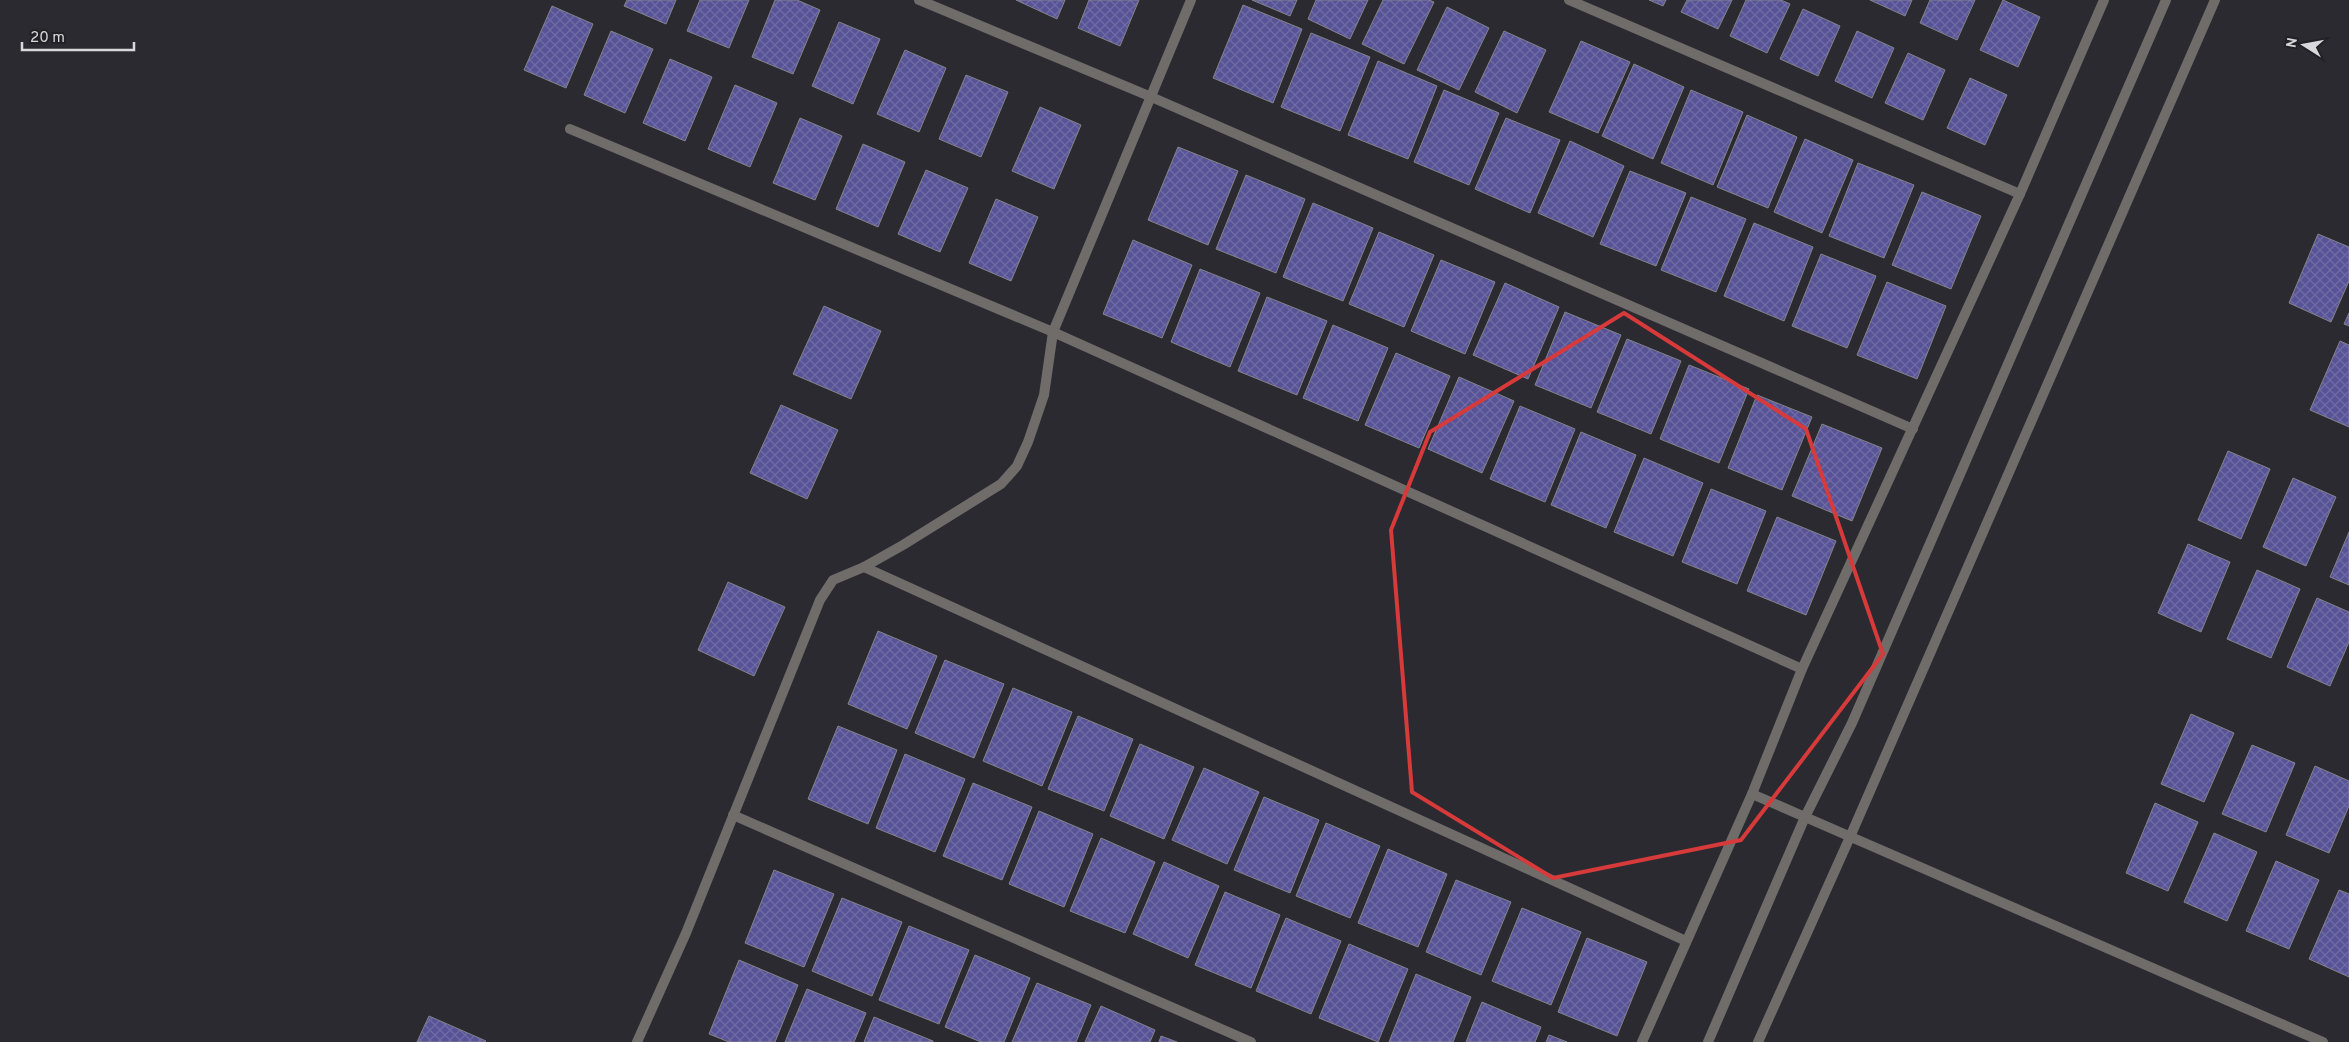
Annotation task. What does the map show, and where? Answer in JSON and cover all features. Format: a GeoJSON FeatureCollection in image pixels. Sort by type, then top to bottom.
{"type":"FeatureCollection","features":[{"type":"Feature","properties":{"kind":"street"},"geometry":{"type":"LineString","coordinates":[[919,0],[1149,96],[1913,429]]}},
{"type":"Feature","properties":{"kind":"street"},"geometry":{"type":"LineString","coordinates":[[637,1042],[686,933],[820,600],[833,580],[864,567],[981,498],[1001,484],[1017,466],[1028,442],[1044,395],[1053,332],[1149,96],[1191,0]]}},
{"type":"Feature","properties":{"kind":"street"},"geometry":{"type":"LineString","coordinates":[[1569,0],[2020,194]]}},
{"type":"Feature","properties":{"kind":"street"},"geometry":{"type":"LineString","coordinates":[[1642,1042],[1752,794],[1802,669],[2020,194],[2104,0]]}},
{"type":"Feature","properties":{"kind":"street"},"geometry":{"type":"LineString","coordinates":[[1708,1042],[1805,817],[1852,723],[2166,0]]}},
{"type":"Feature","properties":{"kind":"street"},"geometry":{"type":"LineString","coordinates":[[1758,1042],[1850,837],[2215,0]]}},
{"type":"Feature","properties":{"kind":"street"},"geometry":{"type":"LineString","coordinates":[[570,129],[1053,332],[1802,669]]}},
{"type":"Feature","properties":{"kind":"street"},"geometry":{"type":"LineString","coordinates":[[864,567],[1686,941]]}},
{"type":"Feature","properties":{"kind":"street"},"geometry":{"type":"LineString","coordinates":[[1752,794],[2322,1042]]}},
{"type":"Feature","properties":{"kind":"street"},"geometry":{"type":"LineString","coordinates":[[733,816],[1251,1042]]}},
{"type":"Feature","properties":{"kind":"highlighted area"},"geometry":{"type":"Polygon","coordinates":[[[1624,313],[1806,429],[1883,654],[1741,840],[1553,878],[1412,792],[1391,530],[1430,432],[1624,313]]]}},
{"type":"Feature","properties":{"kind":"building"},"geometry":{"type":"Polygon","coordinates":[[[627,0],[676,0],[666,24],[624,6],[627,0]]]}},
{"type":"Feature","properties":{"kind":"building"},"geometry":{"type":"Polygon","coordinates":[[[700,0],[749,0],[729,48],[687,31],[700,0]]]}},
{"type":"Feature","properties":{"kind":"building"},"geometry":{"type":"Polygon","coordinates":[[[775,0],[797,0],[820,10],[793,74],[752,57],[775,0]]]}},
{"type":"Feature","properties":{"kind":"building"},"geometry":{"type":"Polygon","coordinates":[[[1016,0],[1065,0],[1057,19],[1016,0]]]}},
{"type":"Feature","properties":{"kind":"building"},"geometry":{"type":"Polygon","coordinates":[[[1089,0],[1139,0],[1120,46],[1078,28],[1089,0]]]}},
{"type":"Feature","properties":{"kind":"building"},"geometry":{"type":"Polygon","coordinates":[[[1252,0],[1297,0],[1290,16],[1252,0]]]}},
{"type":"Feature","properties":{"kind":"building"},"geometry":{"type":"Polygon","coordinates":[[[1316,0],[1368,0],[1350,39],[1308,19],[1316,0]]]}},
{"type":"Feature","properties":{"kind":"building"},"geometry":{"type":"Polygon","coordinates":[[[1383,0],[1429,0],[1434,2],[1404,64],[1362,44],[1383,0]]]}},
{"type":"Feature","properties":{"kind":"building"},"geometry":{"type":"Polygon","coordinates":[[[1649,0],[1666,0],[1663,6],[1649,0]]]}},
{"type":"Feature","properties":{"kind":"building"},"geometry":{"type":"Polygon","coordinates":[[[1687,0],[1732,0],[1718,29],[1681,12],[1687,0]]]}},
{"type":"Feature","properties":{"kind":"building"},"geometry":{"type":"Polygon","coordinates":[[[1746,0],[1781,0],[1790,4],[1767,53],[1730,36],[1746,0]]]}},
{"type":"Feature","properties":{"kind":"building"},"geometry":{"type":"Polygon","coordinates":[[[1870,0],[1912,0],[1905,16],[1870,0]]]}},
{"type":"Feature","properties":{"kind":"building"},"geometry":{"type":"Polygon","coordinates":[[[1930,0],[1975,0],[1957,40],[1920,23],[1930,0]]]}},
{"type":"Feature","properties":{"kind":"building"},"geometry":{"type":"Polygon","coordinates":[[[2003,0],[2040,17],[2018,67],[1980,50],[2003,0]]]}},
{"type":"Feature","properties":{"kind":"building"},"geometry":{"type":"Polygon","coordinates":[[[1243,5],[1302,29],[1273,103],[1213,78],[1243,5]]]}},
{"type":"Feature","properties":{"kind":"building"},"geometry":{"type":"Polygon","coordinates":[[[552,6],[593,24],[566,88],[524,70],[552,6]]]}},
{"type":"Feature","properties":{"kind":"building"},"geometry":{"type":"Polygon","coordinates":[[[1447,7],[1489,28],[1459,90],[1417,70],[1447,7]]]}},
{"type":"Feature","properties":{"kind":"building"},"geometry":{"type":"Polygon","coordinates":[[[1803,9],[1840,26],[1818,76],[1780,59],[1803,9]]]}},
{"type":"Feature","properties":{"kind":"building"},"geometry":{"type":"Polygon","coordinates":[[[839,22],[880,39],[853,104],[812,86],[839,22]]]}},
{"type":"Feature","properties":{"kind":"building"},"geometry":{"type":"Polygon","coordinates":[[[611,31],[653,49],[625,113],[584,95],[611,31]]]}},
{"type":"Feature","properties":{"kind":"building"},"geometry":{"type":"Polygon","coordinates":[[[1504,31],[1546,50],[1517,113],[1475,92],[1504,31]]]}},
{"type":"Feature","properties":{"kind":"building"},"geometry":{"type":"Polygon","coordinates":[[[1857,31],[1894,48],[1872,98],[1835,81],[1857,31]]]}},
{"type":"Feature","properties":{"kind":"building"},"geometry":{"type":"Polygon","coordinates":[[[1311,33],[1370,57],[1340,131],[1281,107],[1311,33]]]}},
{"type":"Feature","properties":{"kind":"building"},"geometry":{"type":"Polygon","coordinates":[[[1581,41],[1630,62],[1598,133],[1549,112],[1581,41]]]}},
{"type":"Feature","properties":{"kind":"building"},"geometry":{"type":"Polygon","coordinates":[[[905,50],[946,68],[919,132],[877,114],[905,50]]]}},
{"type":"Feature","properties":{"kind":"building"},"geometry":{"type":"Polygon","coordinates":[[[1908,53],[1945,70],[1923,120],[1885,103],[1908,53]]]}},
{"type":"Feature","properties":{"kind":"building"},"geometry":{"type":"Polygon","coordinates":[[[670,59],[712,77],[685,141],[643,123],[670,59]]]}},
{"type":"Feature","properties":{"kind":"building"},"geometry":{"type":"Polygon","coordinates":[[[1378,61],[1437,86],[1408,159],[1348,135],[1378,61]]]}},
{"type":"Feature","properties":{"kind":"building"},"geometry":{"type":"Polygon","coordinates":[[[1634,64],[1684,87],[1653,159],[1602,136],[1634,64]]]}},
{"type":"Feature","properties":{"kind":"building"},"geometry":{"type":"Polygon","coordinates":[[[966,75],[1008,92],[981,157],[939,139],[966,75]]]}},
{"type":"Feature","properties":{"kind":"building"},"geometry":{"type":"Polygon","coordinates":[[[1970,78],[2007,95],[1985,145],[1947,128],[1970,78]]]}},
{"type":"Feature","properties":{"kind":"building"},"geometry":{"type":"Polygon","coordinates":[[[735,85],[777,103],[750,167],[708,149],[735,85]]]}},
{"type":"Feature","properties":{"kind":"building"},"geometry":{"type":"Polygon","coordinates":[[[1444,90],[1499,113],[1469,185],[1414,162],[1444,90]]]}},
{"type":"Feature","properties":{"kind":"building"},"geometry":{"type":"Polygon","coordinates":[[[1691,90],[1743,112],[1713,185],[1661,163],[1691,90]]]}},
{"type":"Feature","properties":{"kind":"building"},"geometry":{"type":"Polygon","coordinates":[[[1040,107],[1081,125],[1054,189],[1012,171],[1040,107]]]}},
{"type":"Feature","properties":{"kind":"building"},"geometry":{"type":"Polygon","coordinates":[[[1747,115],[1797,137],[1768,208],[1717,187],[1747,115]]]}},
{"type":"Feature","properties":{"kind":"building"},"geometry":{"type":"Polygon","coordinates":[[[800,118],[842,136],[815,200],[773,183],[800,118]]]}},
{"type":"Feature","properties":{"kind":"building"},"geometry":{"type":"Polygon","coordinates":[[[1506,118],[1560,140],[1530,213],[1475,189],[1506,118]]]}},
{"type":"Feature","properties":{"kind":"building"},"geometry":{"type":"Polygon","coordinates":[[[1805,139],[1853,160],[1822,233],[1774,212],[1805,139]]]}},
{"type":"Feature","properties":{"kind":"building"},"geometry":{"type":"Polygon","coordinates":[[[1570,141],[1624,166],[1593,237],[1538,213],[1570,141]]]}},
{"type":"Feature","properties":{"kind":"building"},"geometry":{"type":"Polygon","coordinates":[[[863,144],[905,162],[878,227],[836,209],[863,144]]]}},
{"type":"Feature","properties":{"kind":"building"},"geometry":{"type":"Polygon","coordinates":[[[1178,147],[1238,171],[1208,245],[1148,220],[1178,147]]]}},
{"type":"Feature","properties":{"kind":"building"},"geometry":{"type":"Polygon","coordinates":[[[1858,163],[1914,185],[1884,258],[1829,236],[1858,163]]]}},
{"type":"Feature","properties":{"kind":"building"},"geometry":{"type":"Polygon","coordinates":[[[926,170],[968,188],[940,252],[898,234],[926,170]]]}},
{"type":"Feature","properties":{"kind":"building"},"geometry":{"type":"Polygon","coordinates":[[[1630,171],[1686,193],[1656,266],[1600,244],[1630,171]]]}},
{"type":"Feature","properties":{"kind":"building"},"geometry":{"type":"Polygon","coordinates":[[[1246,175],[1305,199],[1276,273],[1216,249],[1246,175]]]}},
{"type":"Feature","properties":{"kind":"building"},"geometry":{"type":"Polygon","coordinates":[[[1922,192],[1981,216],[1951,289],[1892,265],[1922,192]]]}},
{"type":"Feature","properties":{"kind":"building"},"geometry":{"type":"Polygon","coordinates":[[[1691,197],[1746,219],[1716,292],[1661,270],[1691,197]]]}},
{"type":"Feature","properties":{"kind":"building"},"geometry":{"type":"Polygon","coordinates":[[[996,199],[1038,217],[1011,281],[969,263],[996,199]]]}},
{"type":"Feature","properties":{"kind":"building"},"geometry":{"type":"Polygon","coordinates":[[[1313,203],[1373,228],[1343,301],[1283,277],[1313,203]]]}},
{"type":"Feature","properties":{"kind":"building"},"geometry":{"type":"Polygon","coordinates":[[[1754,223],[1813,247],[1784,321],[1724,296],[1754,223]]]}},
{"type":"Feature","properties":{"kind":"building"},"geometry":{"type":"Polygon","coordinates":[[[1379,232],[1434,255],[1404,327],[1349,304],[1379,232]]]}},
{"type":"Feature","properties":{"kind":"building"},"geometry":{"type":"Polygon","coordinates":[[[2318,234],[2349,247],[2349,281],[2331,322],[2289,303],[2318,234]]]}},
{"type":"Feature","properties":{"kind":"building"},"geometry":{"type":"Polygon","coordinates":[[[1133,240],[1192,265],[1162,338],[1103,314],[1133,240]]]}},
{"type":"Feature","properties":{"kind":"building"},"geometry":{"type":"Polygon","coordinates":[[[1821,254],[1876,276],[1847,348],[1792,326],[1821,254]]]}},
{"type":"Feature","properties":{"kind":"building"},"geometry":{"type":"Polygon","coordinates":[[[1441,260],[1495,282],[1465,354],[1411,331],[1441,260]]]}},
{"type":"Feature","properties":{"kind":"building"},"geometry":{"type":"Polygon","coordinates":[[[1200,269],[1260,293],[1230,367],[1171,342],[1200,269]]]}},
{"type":"Feature","properties":{"kind":"building"},"geometry":{"type":"Polygon","coordinates":[[[1887,282],[1946,306],[1917,379],[1857,355],[1887,282]]]}},
{"type":"Feature","properties":{"kind":"building"},"geometry":{"type":"Polygon","coordinates":[[[1505,283],[1559,307],[1528,379],[1473,355],[1505,283]]]}},
{"type":"Feature","properties":{"kind":"building"},"geometry":{"type":"Polygon","coordinates":[[[1267,297],[1327,321],[1297,395],[1238,371],[1267,297]]]}},
{"type":"Feature","properties":{"kind":"building"},"geometry":{"type":"Polygon","coordinates":[[[824,306],[881,331],[851,399],[793,374],[824,306]]]}},
{"type":"Feature","properties":{"kind":"building"},"geometry":{"type":"Polygon","coordinates":[[[1565,312],[1621,335],[1591,408],[1535,385],[1565,312]]]}},
{"type":"Feature","properties":{"kind":"building"},"geometry":{"type":"Polygon","coordinates":[[[2349,313],[2349,326],[2344,324],[2349,313]]]}},
{"type":"Feature","properties":{"kind":"building"},"geometry":{"type":"Polygon","coordinates":[[[1333,325],[1388,348],[1358,421],[1303,398],[1333,325]]]}},
{"type":"Feature","properties":{"kind":"building"},"geometry":{"type":"Polygon","coordinates":[[[1627,339],[1681,361],[1651,434],[1597,412],[1627,339]]]}},
{"type":"Feature","properties":{"kind":"building"},"geometry":{"type":"Polygon","coordinates":[[[2340,341],[2349,345],[2349,427],[2310,410],[2340,341]]]}},
{"type":"Feature","properties":{"kind":"building"},"geometry":{"type":"Polygon","coordinates":[[[1396,353],[1450,376],[1419,448],[1365,425],[1396,353]]]}},
{"type":"Feature","properties":{"kind":"building"},"geometry":{"type":"Polygon","coordinates":[[[1689,365],[1749,389],[1719,463],[1660,439],[1689,365]]]}},
{"type":"Feature","properties":{"kind":"building"},"geometry":{"type":"Polygon","coordinates":[[[1459,377],[1514,401],[1482,473],[1428,449],[1459,377]]]}},
{"type":"Feature","properties":{"kind":"building"},"geometry":{"type":"Polygon","coordinates":[[[1757,395],[1812,417],[1782,490],[1728,468],[1757,395]]]}},
{"type":"Feature","properties":{"kind":"building"},"geometry":{"type":"Polygon","coordinates":[[[781,405],[838,430],[807,499],[750,473],[781,405]]]}},
{"type":"Feature","properties":{"kind":"building"},"geometry":{"type":"Polygon","coordinates":[[[1520,406],[1575,429],[1545,502],[1490,479],[1520,406]]]}},
{"type":"Feature","properties":{"kind":"building"},"geometry":{"type":"Polygon","coordinates":[[[1822,424],[1882,448],[1852,521],[1792,496],[1822,424]]]}},
{"type":"Feature","properties":{"kind":"building"},"geometry":{"type":"Polygon","coordinates":[[[1581,432],[1636,455],[1606,528],[1551,505],[1581,432]]]}},
{"type":"Feature","properties":{"kind":"building"},"geometry":{"type":"Polygon","coordinates":[[[2228,451],[2270,469],[2241,539],[2198,520],[2228,451]]]}},
{"type":"Feature","properties":{"kind":"building"},"geometry":{"type":"Polygon","coordinates":[[[1644,458],[1703,483],[1673,556],[1614,532],[1644,458]]]}},
{"type":"Feature","properties":{"kind":"building"},"geometry":{"type":"Polygon","coordinates":[[[2293,478],[2336,497],[2306,566],[2263,547],[2293,478]]]}},
{"type":"Feature","properties":{"kind":"building"},"geometry":{"type":"Polygon","coordinates":[[[1711,489],[1766,511],[1737,584],[1682,562],[1711,489]]]}},
{"type":"Feature","properties":{"kind":"building"},"geometry":{"type":"Polygon","coordinates":[[[1777,517],[1836,541],[1806,615],[1747,591],[1777,517]]]}},
{"type":"Feature","properties":{"kind":"building"},"geometry":{"type":"Polygon","coordinates":[[[2349,532],[2349,585],[2330,577],[2349,532]]]}},
{"type":"Feature","properties":{"kind":"building"},"geometry":{"type":"Polygon","coordinates":[[[2188,544],[2230,562],[2201,632],[2158,613],[2188,544]]]}},
{"type":"Feature","properties":{"kind":"building"},"geometry":{"type":"Polygon","coordinates":[[[2257,570],[2300,589],[2271,658],[2227,639],[2257,570]]]}},
{"type":"Feature","properties":{"kind":"building"},"geometry":{"type":"Polygon","coordinates":[[[728,582],[785,607],[754,676],[698,650],[728,582]]]}},
{"type":"Feature","properties":{"kind":"building"},"geometry":{"type":"Polygon","coordinates":[[[2317,598],[2349,612],[2349,642],[2330,686],[2287,667],[2317,598]]]}},
{"type":"Feature","properties":{"kind":"building"},"geometry":{"type":"Polygon","coordinates":[[[878,631],[937,656],[907,729],[848,704],[878,631]]]}},
{"type":"Feature","properties":{"kind":"building"},"geometry":{"type":"Polygon","coordinates":[[[945,660],[1004,684],[974,758],[915,733],[945,660]]]}},
{"type":"Feature","properties":{"kind":"building"},"geometry":{"type":"Polygon","coordinates":[[[1013,688],[1072,712],[1042,786],[983,761],[1013,688]]]}},
{"type":"Feature","properties":{"kind":"building"},"geometry":{"type":"Polygon","coordinates":[[[2191,714],[2234,733],[2204,802],[2161,784],[2191,714]]]}},
{"type":"Feature","properties":{"kind":"building"},"geometry":{"type":"Polygon","coordinates":[[[1078,716],[1133,739],[1104,811],[1048,789],[1078,716]]]}},
{"type":"Feature","properties":{"kind":"building"},"geometry":{"type":"Polygon","coordinates":[[[838,726],[897,750],[868,824],[808,799],[838,726]]]}},
{"type":"Feature","properties":{"kind":"building"},"geometry":{"type":"Polygon","coordinates":[[[1140,744],[1194,767],[1164,839],[1110,816],[1140,744]]]}},
{"type":"Feature","properties":{"kind":"building"},"geometry":{"type":"Polygon","coordinates":[[[2252,745],[2295,763],[2266,832],[2222,814],[2252,745]]]}},
{"type":"Feature","properties":{"kind":"building"},"geometry":{"type":"Polygon","coordinates":[[[905,754],[965,779],[935,852],[876,828],[905,754]]]}},
{"type":"Feature","properties":{"kind":"building"},"geometry":{"type":"Polygon","coordinates":[[[2315,766],[2349,781],[2349,806],[2329,853],[2286,835],[2315,766]]]}},
{"type":"Feature","properties":{"kind":"building"},"geometry":{"type":"Polygon","coordinates":[[[1204,768],[1259,792],[1227,864],[1172,840],[1204,768]]]}},
{"type":"Feature","properties":{"kind":"building"},"geometry":{"type":"Polygon","coordinates":[[[973,783],[1032,807],[1002,880],[943,856],[973,783]]]}},
{"type":"Feature","properties":{"kind":"building"},"geometry":{"type":"Polygon","coordinates":[[[1264,797],[1319,820],[1290,893],[1234,870],[1264,797]]]}},
{"type":"Feature","properties":{"kind":"building"},"geometry":{"type":"Polygon","coordinates":[[[2155,803],[2198,822],[2168,891],[2126,873],[2155,803]]]}},
{"type":"Feature","properties":{"kind":"building"},"geometry":{"type":"Polygon","coordinates":[[[1039,811],[1093,834],[1064,907],[1009,884],[1039,811]]]}},
{"type":"Feature","properties":{"kind":"building"},"geometry":{"type":"Polygon","coordinates":[[[1326,823],[1380,846],[1350,918],[1296,896],[1326,823]]]}},
{"type":"Feature","properties":{"kind":"building"},"geometry":{"type":"Polygon","coordinates":[[[2214,833],[2257,852],[2227,921],[2184,902],[2214,833]]]}},
{"type":"Feature","properties":{"kind":"building"},"geometry":{"type":"Polygon","coordinates":[[[1101,838],[1155,862],[1125,933],[1070,911],[1101,838]]]}},
{"type":"Feature","properties":{"kind":"building"},"geometry":{"type":"Polygon","coordinates":[[[1388,849],[1447,874],[1418,947],[1358,923],[1388,849]]]}},
{"type":"Feature","properties":{"kind":"building"},"geometry":{"type":"Polygon","coordinates":[[[2276,861],[2319,880],[2289,949],[2246,931],[2276,861]]]}},
{"type":"Feature","properties":{"kind":"building"},"geometry":{"type":"Polygon","coordinates":[[[1164,862],[1219,886],[1188,958],[1133,934],[1164,862]]]}},
{"type":"Feature","properties":{"kind":"building"},"geometry":{"type":"Polygon","coordinates":[[[774,870],[834,894],[804,967],[745,943],[774,870]]]}},
{"type":"Feature","properties":{"kind":"building"},"geometry":{"type":"Polygon","coordinates":[[[1456,880],[1511,902],[1481,975],[1426,952],[1456,880]]]}},
{"type":"Feature","properties":{"kind":"building"},"geometry":{"type":"Polygon","coordinates":[[[2339,890],[2349,894],[2349,977],[2309,959],[2339,890]]]}},
{"type":"Feature","properties":{"kind":"building"},"geometry":{"type":"Polygon","coordinates":[[[1225,892],[1280,915],[1251,988],[1195,965],[1225,892]]]}},
{"type":"Feature","properties":{"kind":"building"},"geometry":{"type":"Polygon","coordinates":[[[842,898],[902,922],[872,996],[812,971],[842,898]]]}},
{"type":"Feature","properties":{"kind":"building"},"geometry":{"type":"Polygon","coordinates":[[[1522,908],[1581,932],[1551,1005],[1492,981],[1522,908]]]}},
{"type":"Feature","properties":{"kind":"building"},"geometry":{"type":"Polygon","coordinates":[[[1286,918],[1341,941],[1311,1014],[1256,991],[1286,918]]]}},
{"type":"Feature","properties":{"kind":"building"},"geometry":{"type":"Polygon","coordinates":[[[909,926],[969,950],[939,1024],[879,1000],[909,926]]]}},
{"type":"Feature","properties":{"kind":"building"},"geometry":{"type":"Polygon","coordinates":[[[1587,938],[1647,962],[1617,1036],[1558,1012],[1587,938]]]}},
{"type":"Feature","properties":{"kind":"building"},"geometry":{"type":"Polygon","coordinates":[[[1349,944],[1408,969],[1378,1042],[1319,1018],[1349,944]]]}},
{"type":"Feature","properties":{"kind":"building"},"geometry":{"type":"Polygon","coordinates":[[[975,955],[1030,978],[1004,1042],[981,1042],[945,1027],[975,955]]]}},
{"type":"Feature","properties":{"kind":"building"},"geometry":{"type":"Polygon","coordinates":[[[739,960],[798,985],[775,1042],[729,1042],[709,1034],[739,960]]]}},
{"type":"Feature","properties":{"kind":"building"},"geometry":{"type":"Polygon","coordinates":[[[1416,974],[1471,997],[1453,1042],[1389,1042],[1416,974]]]}},
{"type":"Feature","properties":{"kind":"building"},"geometry":{"type":"Polygon","coordinates":[[[1037,983],[1091,1005],[1076,1042],[1012,1042],[1037,983]]]}},
{"type":"Feature","properties":{"kind":"building"},"geometry":{"type":"Polygon","coordinates":[[[807,989],[866,1013],[854,1042],[785,1042],[807,989]]]}},
{"type":"Feature","properties":{"kind":"building"},"geometry":{"type":"Polygon","coordinates":[[[1482,1002],[1541,1027],[1535,1042],[1466,1042],[1482,1002]]]}},
{"type":"Feature","properties":{"kind":"building"},"geometry":{"type":"Polygon","coordinates":[[[1101,1006],[1155,1030],[1150,1042],[1085,1042],[1101,1006]]]}},
{"type":"Feature","properties":{"kind":"building"},"geometry":{"type":"Polygon","coordinates":[[[429,1016],[486,1041],[417,1042],[429,1016]]]}},
{"type":"Feature","properties":{"kind":"building"},"geometry":{"type":"Polygon","coordinates":[[[874,1017],[933,1041],[933,1042],[864,1042],[874,1017]]]}},
{"type":"Feature","properties":{"kind":"building"},"geometry":{"type":"Polygon","coordinates":[[[1549,1035],[1567,1042],[1546,1042],[1549,1035]]]}},
{"type":"Feature","properties":{"kind":"building"},"geometry":{"type":"Polygon","coordinates":[[[1161,1036],[1177,1042],[1159,1042],[1161,1036]]]}}]}
